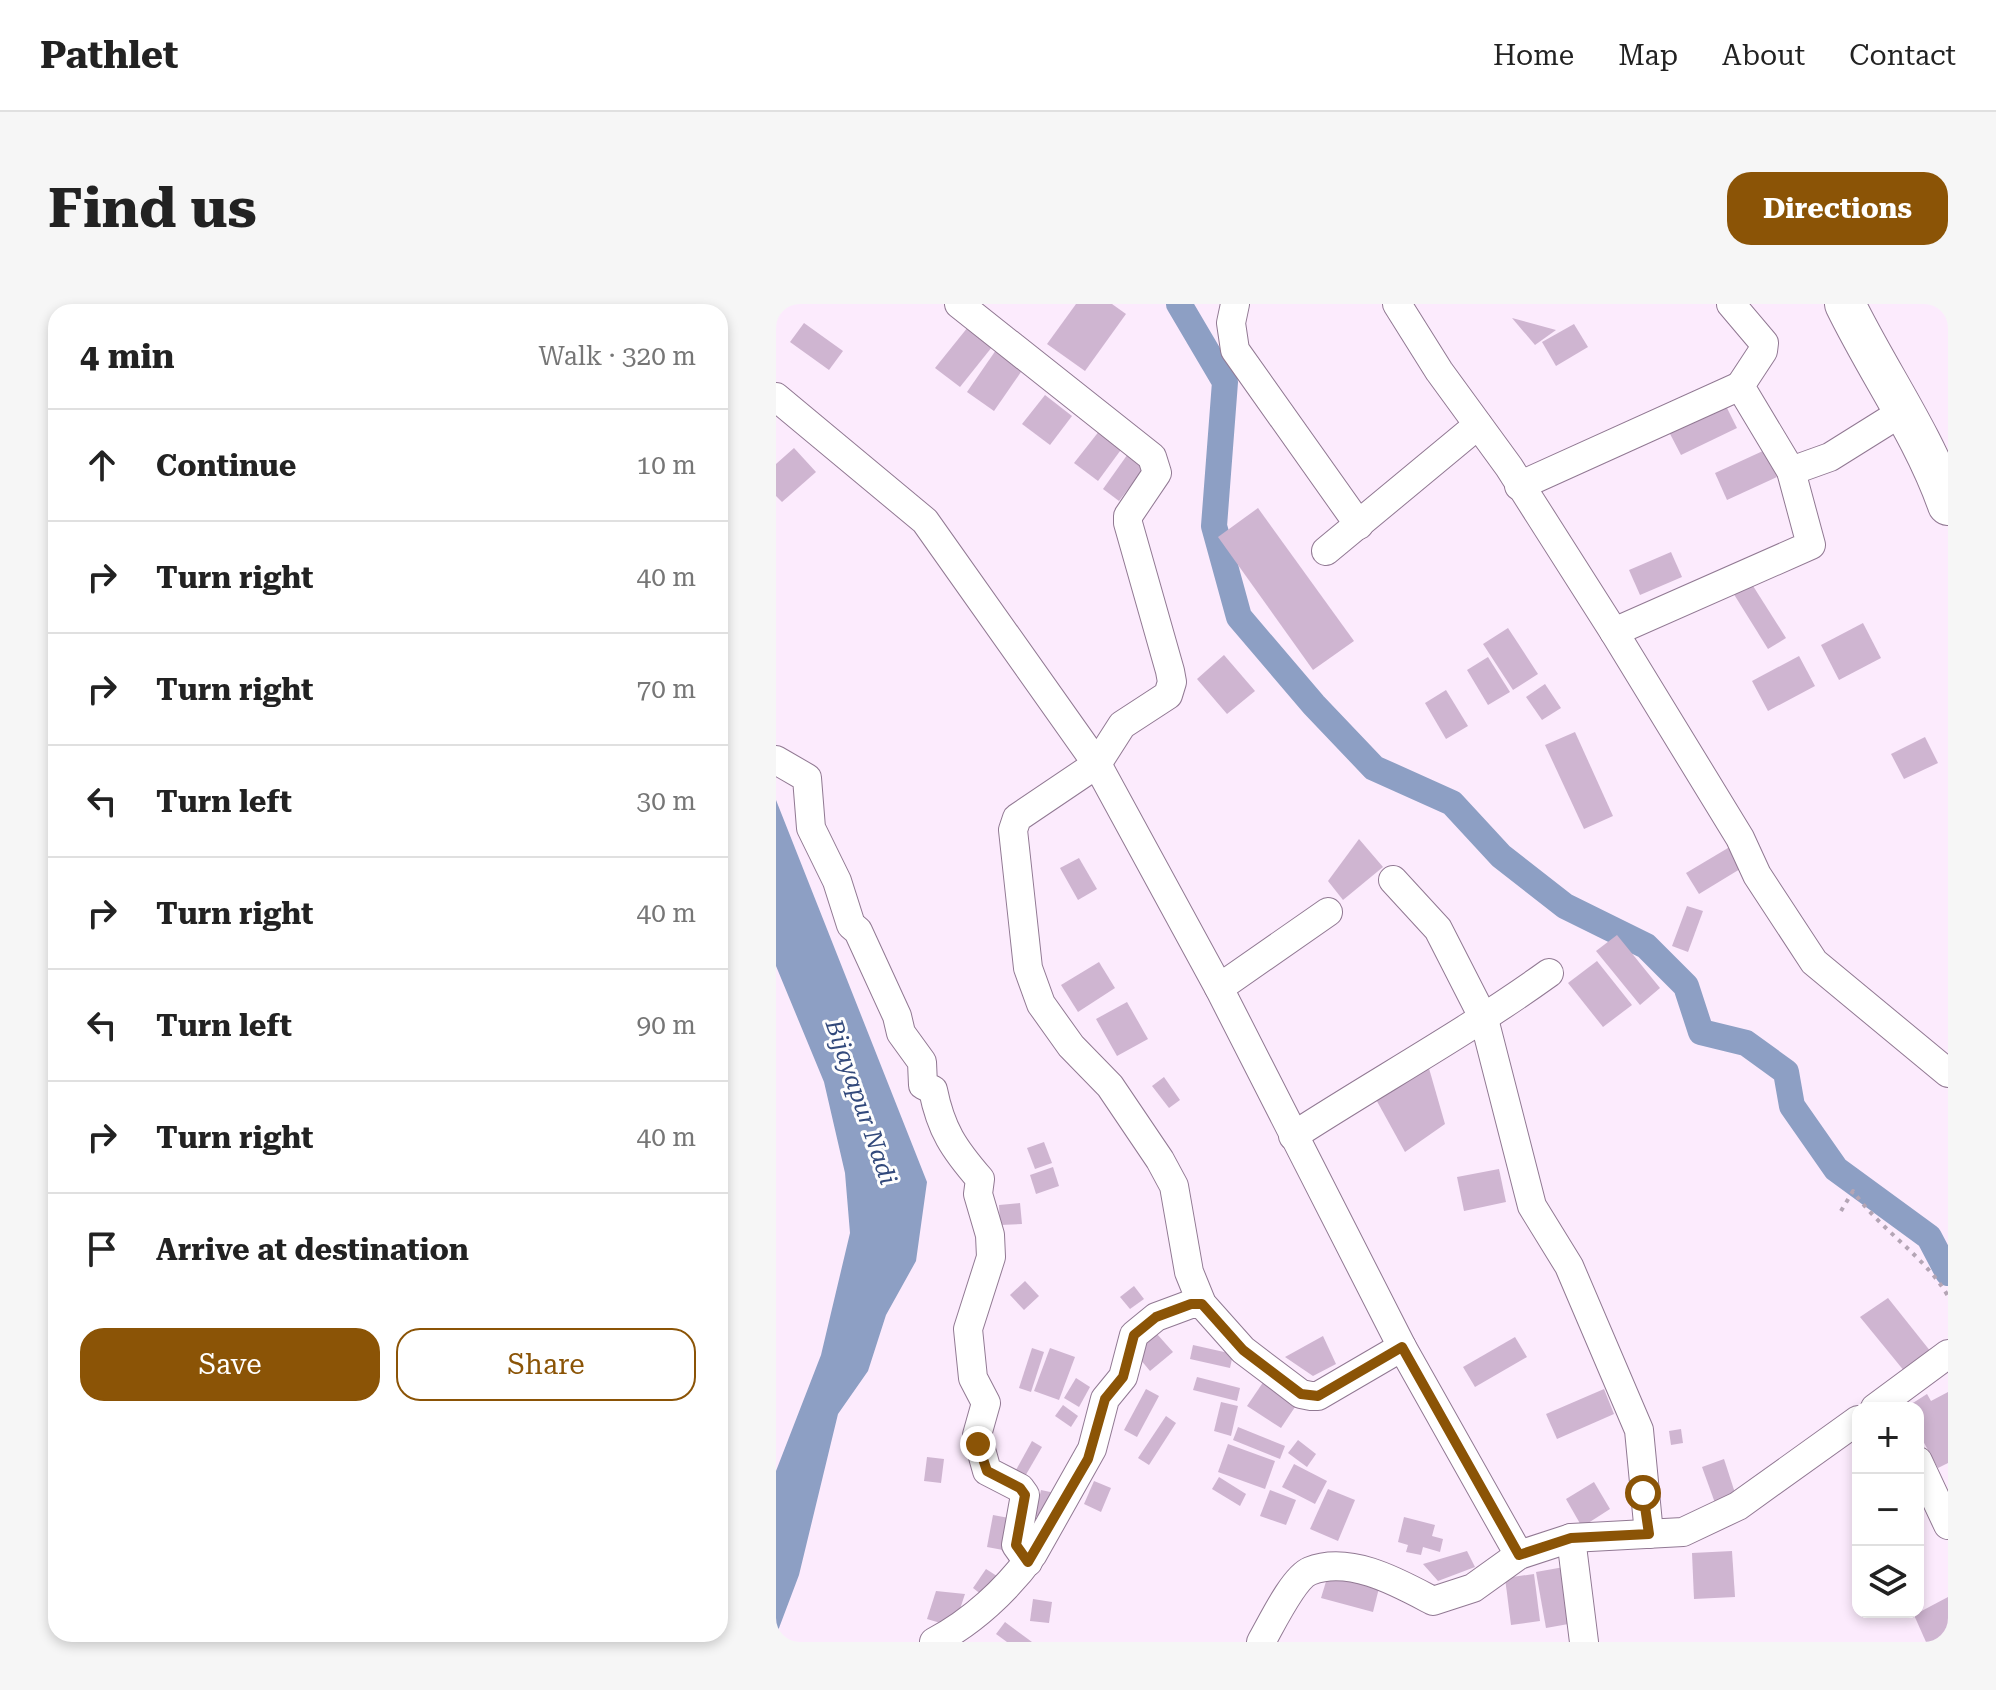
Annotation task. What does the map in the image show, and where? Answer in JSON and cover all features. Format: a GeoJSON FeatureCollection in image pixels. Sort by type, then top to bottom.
{"type":"FeatureCollection","features":[{"type":"Feature","properties":{"kind":"main road"},"geometry":{"type":"LineString","coordinates":[[1845,304],[1902,412],[1931,458],[1948,505]]}},
{"type":"Feature","properties":{"kind":"street"},"geometry":{"type":"LineString","coordinates":[[959,304],[1152,457],[1157,473],[1128,516],[1128,523],[1172,682],[1168,695],[1122,725],[1097,764],[1017,818],[1013,830],[1028,968],[1041,1004],[1071,1046],[1110,1086],[1160,1160],[1174,1186],[1189,1272],[1202,1304],[1243,1350],[1301,1394],[1318,1396],[1402,1347]]}},
{"type":"Feature","properties":{"kind":"street"},"geometry":{"type":"LineString","coordinates":[[1235,304],[1231,323],[1239,359],[1359,525]]}},
{"type":"Feature","properties":{"kind":"street"},"geometry":{"type":"LineString","coordinates":[[1397,304],[1614,632],[1740,838],[1757,875],[1814,962],[1948,1073]]}},
{"type":"Feature","properties":{"kind":"street"},"geometry":{"type":"LineString","coordinates":[[1519,486],[1740,386],[1763,351],[1764,343],[1731,304]]}},
{"type":"Feature","properties":{"kind":"street"},"geometry":{"type":"LineString","coordinates":[[1614,632],[1811,545],[1812,538],[1791,471],[1740,386]]}},
{"type":"Feature","properties":{"kind":"street"},"geometry":{"type":"LineString","coordinates":[[776,397],[925,521],[1097,764],[1219,988],[1402,1347],[1519,1555]]}},
{"type":"Feature","properties":{"kind":"street"},"geometry":{"type":"LineString","coordinates":[[1791,471],[1830,457],[1902,412]]}},
{"type":"Feature","properties":{"kind":"street"},"geometry":{"type":"LineString","coordinates":[[1326,551],[1478,425]]}},
{"type":"Feature","properties":{"kind":"street"},"geometry":{"type":"LineString","coordinates":[[776,760],[807,778],[811,828],[837,881],[851,925],[858,931],[897,1016],[901,1033],[922,1062],[923,1085],[933,1090],[940,1123],[980,1179],[978,1194],[990,1235],[991,1257],[968,1329],[973,1378],[986,1403],[978,1444],[987,1471],[1020,1488],[1025,1495],[1016,1545],[1028,1562]]}},
{"type":"Feature","properties":{"kind":"street"},"geometry":{"type":"LineString","coordinates":[[1393,880],[1438,929],[1484,1019],[1532,1206],[1569,1266],[1639,1430],[1649,1534]]}},
{"type":"Feature","properties":{"kind":"street"},"geometry":{"type":"LineString","coordinates":[[1219,988],[1328,912]]}},
{"type":"Feature","properties":{"kind":"street"},"geometry":{"type":"LineString","coordinates":[[1293,1136],[1410,1061],[1484,1019],[1549,973]]}},
{"type":"Feature","properties":{"kind":"street"},"geometry":{"type":"LineString","coordinates":[[934,1642],[962,1627],[1028,1562],[1088,1459],[1105,1399],[1123,1377],[1134,1335],[1156,1317],[1191,1304],[1202,1304]]}},
{"type":"Feature","properties":{"kind":"street"},"geometry":{"type":"LineString","coordinates":[[1890,1402],[1948,1354]]}},
{"type":"Feature","properties":{"kind":"street"},"geometry":{"type":"LineString","coordinates":[[1261,1642],[1297,1583],[1309,1572],[1344,1567],[1392,1580],[1433,1601],[1473,1588],[1519,1555],[1571,1538],[1683,1532],[1738,1506],[1852,1424]]}},
{"type":"Feature","properties":{"kind":"street"},"geometry":{"type":"LineString","coordinates":[[1924,1474],[1948,1525]]}},
{"type":"Feature","properties":{"kind":"street"},"geometry":{"type":"LineString","coordinates":[[1571,1538],[1584,1642]]}},
{"type":"Feature","properties":{"kind":"path"},"geometry":{"type":"LineString","coordinates":[[1841,1211],[1853,1191],[1872,1218],[1908,1248],[1948,1296]]}},
{"type":"Feature","properties":{"kind":"water","name":"Bijayapur Nadi"},"geometry":{"type":"Polygon","coordinates":[[[776,800],[927,1182],[916,1261],[886,1315],[868,1371],[838,1414],[799,1575],[776,1636],[776,1471],[821,1355],[850,1233],[845,1173],[824,1082],[776,966],[776,800]]]}},
{"type":"Feature","properties":{"kind":"building"},"geometry":{"type":"Polygon","coordinates":[[[1076,304],[1112,304],[1126,314],[1085,371],[1047,344],[1076,304]]]}},
{"type":"Feature","properties":{"kind":"building"},"geometry":{"type":"Polygon","coordinates":[[[1512,318],[1556,330],[1535,345],[1512,318]]]}},
{"type":"Feature","properties":{"kind":"building"},"geometry":{"type":"Polygon","coordinates":[[[804,323],[843,351],[829,370],[790,342],[804,323]]]}},
{"type":"Feature","properties":{"kind":"building"},"geometry":{"type":"Polygon","coordinates":[[[1574,324],[1588,347],[1556,366],[1542,342],[1574,324]]]}},
{"type":"Feature","properties":{"kind":"building"},"geometry":{"type":"Polygon","coordinates":[[[968,327],[992,347],[960,387],[935,368],[968,327]]]}},
{"type":"Feature","properties":{"kind":"building"},"geometry":{"type":"Polygon","coordinates":[[[996,350],[1023,369],[994,411],[967,392],[996,350]]]}},
{"type":"Feature","properties":{"kind":"building"},"geometry":{"type":"Polygon","coordinates":[[[1045,395],[1072,416],[1050,445],[1022,424],[1045,395]]]}},
{"type":"Feature","properties":{"kind":"building"},"geometry":{"type":"Polygon","coordinates":[[[1724,402],[1737,428],[1681,455],[1668,430],[1724,402]]]}},
{"type":"Feature","properties":{"kind":"building"},"geometry":{"type":"Polygon","coordinates":[[[1100,430],[1123,447],[1098,481],[1074,463],[1100,430]]]}},
{"type":"Feature","properties":{"kind":"building"},"geometry":{"type":"Polygon","coordinates":[[[794,448],[816,472],[782,502],[776,496],[776,464],[794,448]]]}},
{"type":"Feature","properties":{"kind":"building"},"geometry":{"type":"Polygon","coordinates":[[[1765,450],[1777,477],[1727,500],[1715,473],[1765,450]]]}},
{"type":"Feature","properties":{"kind":"building"},"geometry":{"type":"Polygon","coordinates":[[[1130,451],[1147,464],[1119,501],[1103,489],[1130,451]]]}},
{"type":"Feature","properties":{"kind":"building"},"geometry":{"type":"Polygon","coordinates":[[[1258,508],[1354,641],[1313,670],[1218,537],[1258,508]]]}},
{"type":"Feature","properties":{"kind":"building"},"geometry":{"type":"Polygon","coordinates":[[[1671,552],[1682,577],[1640,595],[1629,570],[1671,552]]]}},
{"type":"Feature","properties":{"kind":"building"},"geometry":{"type":"Polygon","coordinates":[[[1748,578],[1786,638],[1768,649],[1730,588],[1748,578]]]}},
{"type":"Feature","properties":{"kind":"building"},"geometry":{"type":"Polygon","coordinates":[[[1863,623],[1881,658],[1839,680],[1821,645],[1863,623]]]}},
{"type":"Feature","properties":{"kind":"building"},"geometry":{"type":"Polygon","coordinates":[[[1508,628],[1538,674],[1513,690],[1483,644],[1508,628]]]}},
{"type":"Feature","properties":{"kind":"building"},"geometry":{"type":"Polygon","coordinates":[[[1224,655],[1255,691],[1227,714],[1197,679],[1224,655]]]}},
{"type":"Feature","properties":{"kind":"building"},"geometry":{"type":"Polygon","coordinates":[[[1799,656],[1815,686],[1768,711],[1752,681],[1799,656]]]}},
{"type":"Feature","properties":{"kind":"building"},"geometry":{"type":"Polygon","coordinates":[[[1488,657],[1510,692],[1488,705],[1467,670],[1488,657]]]}},
{"type":"Feature","properties":{"kind":"building"},"geometry":{"type":"Polygon","coordinates":[[[1545,684],[1561,708],[1542,720],[1526,697],[1545,684]]]}},
{"type":"Feature","properties":{"kind":"building"},"geometry":{"type":"Polygon","coordinates":[[[1446,690],[1468,726],[1446,739],[1425,703],[1446,690]]]}},
{"type":"Feature","properties":{"kind":"building"},"geometry":{"type":"Polygon","coordinates":[[[1575,732],[1613,816],[1584,829],[1545,745],[1575,732]]]}},
{"type":"Feature","properties":{"kind":"building"},"geometry":{"type":"Polygon","coordinates":[[[1925,737],[1938,763],[1904,779],[1891,754],[1925,737]]]}},
{"type":"Feature","properties":{"kind":"building"},"geometry":{"type":"Polygon","coordinates":[[[1359,839],[1383,867],[1343,900],[1328,881],[1359,839]]]}},
{"type":"Feature","properties":{"kind":"building"},"geometry":{"type":"Polygon","coordinates":[[[1733,845],[1745,866],[1699,894],[1686,873],[1733,845]]]}},
{"type":"Feature","properties":{"kind":"building"},"geometry":{"type":"Polygon","coordinates":[[[1079,858],[1097,889],[1078,900],[1060,868],[1079,858]]]}},
{"type":"Feature","properties":{"kind":"building"},"geometry":{"type":"Polygon","coordinates":[[[1687,906],[1703,911],[1688,952],[1672,946],[1687,906]]]}},
{"type":"Feature","properties":{"kind":"building"},"geometry":{"type":"Polygon","coordinates":[[[1617,935],[1660,988],[1640,1005],[1596,951],[1617,935]]]}},
{"type":"Feature","properties":{"kind":"building"},"geometry":{"type":"Polygon","coordinates":[[[1597,961],[1632,1005],[1603,1027],[1568,983],[1597,961]]]}},
{"type":"Feature","properties":{"kind":"building"},"geometry":{"type":"Polygon","coordinates":[[[1099,962],[1115,988],[1078,1012],[1061,985],[1099,962]]]}},
{"type":"Feature","properties":{"kind":"building"},"geometry":{"type":"Polygon","coordinates":[[[1127,1002],[1148,1039],[1117,1056],[1096,1019],[1127,1002]]]}},
{"type":"Feature","properties":{"kind":"building"},"geometry":{"type":"Polygon","coordinates":[[[1426,1058],[1445,1124],[1405,1152],[1373,1094],[1426,1058]]]}},
{"type":"Feature","properties":{"kind":"building"},"geometry":{"type":"Polygon","coordinates":[[[1164,1077],[1180,1100],[1169,1108],[1152,1086],[1164,1077]]]}},
{"type":"Feature","properties":{"kind":"building"},"geometry":{"type":"Polygon","coordinates":[[[1044,1142],[1052,1163],[1035,1169],[1027,1148],[1044,1142]]]}},
{"type":"Feature","properties":{"kind":"building"},"geometry":{"type":"Polygon","coordinates":[[[1053,1167],[1059,1186],[1036,1194],[1030,1175],[1053,1167]]]}},
{"type":"Feature","properties":{"kind":"building"},"geometry":{"type":"Polygon","coordinates":[[[1499,1169],[1506,1202],[1464,1211],[1457,1177],[1499,1169]]]}},
{"type":"Feature","properties":{"kind":"building"},"geometry":{"type":"Polygon","coordinates":[[[1020,1203],[1022,1224],[1000,1225],[999,1205],[1020,1203]]]}},
{"type":"Feature","properties":{"kind":"building"},"geometry":{"type":"Polygon","coordinates":[[[1025,1281],[1039,1296],[1024,1310],[1010,1295],[1025,1281]]]}},
{"type":"Feature","properties":{"kind":"building"},"geometry":{"type":"Polygon","coordinates":[[[1134,1286],[1144,1299],[1130,1309],[1120,1297],[1134,1286]]]}},
{"type":"Feature","properties":{"kind":"building"},"geometry":{"type":"Polygon","coordinates":[[[1888,1298],[1931,1352],[1905,1372],[1860,1317],[1888,1298]]]}},
{"type":"Feature","properties":{"kind":"building"},"geometry":{"type":"Polygon","coordinates":[[[1157,1334],[1173,1352],[1150,1371],[1135,1353],[1157,1334]]]}},
{"type":"Feature","properties":{"kind":"building"},"geometry":{"type":"Polygon","coordinates":[[[1323,1336],[1336,1364],[1313,1376],[1285,1357],[1323,1336]]]}},
{"type":"Feature","properties":{"kind":"building"},"geometry":{"type":"Polygon","coordinates":[[[1515,1337],[1527,1357],[1475,1387],[1463,1367],[1515,1337]]]}},
{"type":"Feature","properties":{"kind":"building"},"geometry":{"type":"Polygon","coordinates":[[[1193,1345],[1233,1354],[1230,1368],[1190,1359],[1193,1345]]]}},
{"type":"Feature","properties":{"kind":"building"},"geometry":{"type":"Polygon","coordinates":[[[1032,1348],[1044,1352],[1031,1392],[1019,1388],[1032,1348]]]}},
{"type":"Feature","properties":{"kind":"building"},"geometry":{"type":"Polygon","coordinates":[[[1050,1348],[1075,1357],[1059,1400],[1034,1391],[1050,1348]]]}},
{"type":"Feature","properties":{"kind":"building"},"geometry":{"type":"Polygon","coordinates":[[[1197,1377],[1240,1388],[1237,1401],[1193,1390],[1197,1377]]]}},
{"type":"Feature","properties":{"kind":"building"},"geometry":{"type":"Polygon","coordinates":[[[1076,1378],[1090,1387],[1079,1407],[1064,1398],[1076,1378]]]}},
{"type":"Feature","properties":{"kind":"building"},"geometry":{"type":"Polygon","coordinates":[[[1266,1378],[1299,1401],[1281,1428],[1247,1406],[1266,1378]]]}},
{"type":"Feature","properties":{"kind":"building"},"geometry":{"type":"Polygon","coordinates":[[[1146,1389],[1159,1396],[1137,1437],[1124,1430],[1146,1389]]]}},
{"type":"Feature","properties":{"kind":"building"},"geometry":{"type":"Polygon","coordinates":[[[1604,1389],[1614,1414],[1557,1439],[1546,1414],[1604,1389]]]}},
{"type":"Feature","properties":{"kind":"building"},"geometry":{"type":"Polygon","coordinates":[[[1948,1392],[1948,1463],[1938,1468],[1924,1443],[1924,1402],[1914,1402],[1927,1394],[1931,1401],[1948,1392]]]}},
{"type":"Feature","properties":{"kind":"building"},"geometry":{"type":"Polygon","coordinates":[[[1221,1402],[1238,1406],[1231,1436],[1214,1431],[1221,1402]]]}},
{"type":"Feature","properties":{"kind":"building"},"geometry":{"type":"Polygon","coordinates":[[[1063,1405],[1078,1416],[1071,1427],[1055,1416],[1063,1405]]]}},
{"type":"Feature","properties":{"kind":"building"},"geometry":{"type":"Polygon","coordinates":[[[1166,1416],[1176,1423],[1149,1465],[1138,1458],[1166,1416]]]}},
{"type":"Feature","properties":{"kind":"building"},"geometry":{"type":"Polygon","coordinates":[[[1238,1427],[1285,1446],[1280,1459],[1233,1440],[1238,1427]]]}},
{"type":"Feature","properties":{"kind":"building"},"geometry":{"type":"Polygon","coordinates":[[[1681,1429],[1683,1443],[1671,1445],[1669,1431],[1681,1429]]]}},
{"type":"Feature","properties":{"kind":"building"},"geometry":{"type":"Polygon","coordinates":[[[1298,1440],[1316,1454],[1307,1467],[1288,1453],[1298,1440]]]}},
{"type":"Feature","properties":{"kind":"building"},"geometry":{"type":"Polygon","coordinates":[[[1032,1441],[1042,1447],[1020,1485],[1011,1479],[1032,1441]]]}},
{"type":"Feature","properties":{"kind":"building"},"geometry":{"type":"Polygon","coordinates":[[[1228,1444],[1275,1461],[1265,1489],[1218,1472],[1228,1444]]]}},
{"type":"Feature","properties":{"kind":"building"},"geometry":{"type":"Polygon","coordinates":[[[927,1457],[944,1459],[941,1483],[924,1481],[927,1457]]]}},
{"type":"Feature","properties":{"kind":"building"},"geometry":{"type":"Polygon","coordinates":[[[1724,1459],[1736,1496],[1715,1503],[1702,1467],[1724,1459]]]}},
{"type":"Feature","properties":{"kind":"building"},"geometry":{"type":"Polygon","coordinates":[[[1294,1464],[1327,1481],[1315,1504],[1282,1487],[1294,1464]]]}},
{"type":"Feature","properties":{"kind":"building"},"geometry":{"type":"Polygon","coordinates":[[[1219,1477],[1246,1494],[1240,1506],[1212,1489],[1219,1477]]]}},
{"type":"Feature","properties":{"kind":"building"},"geometry":{"type":"Polygon","coordinates":[[[1094,1481],[1111,1488],[1101,1512],[1084,1504],[1094,1481]]]}},
{"type":"Feature","properties":{"kind":"building"},"geometry":{"type":"Polygon","coordinates":[[[1594,1482],[1610,1509],[1582,1527],[1566,1499],[1594,1482]]]}},
{"type":"Feature","properties":{"kind":"building"},"geometry":{"type":"Polygon","coordinates":[[[1328,1489],[1355,1500],[1338,1541],[1310,1529],[1328,1489]]]}},
{"type":"Feature","properties":{"kind":"building"},"geometry":{"type":"Polygon","coordinates":[[[1041,1490],[1055,1493],[1048,1520],[1035,1516],[1041,1490]]]}},
{"type":"Feature","properties":{"kind":"building"},"geometry":{"type":"Polygon","coordinates":[[[1270,1490],[1296,1500],[1286,1525],[1260,1516],[1270,1490]]]}},
{"type":"Feature","properties":{"kind":"building"},"geometry":{"type":"Polygon","coordinates":[[[993,1515],[1009,1518],[1003,1550],[987,1547],[993,1515]]]}},
{"type":"Feature","properties":{"kind":"building"},"geometry":{"type":"Polygon","coordinates":[[[1404,1517],[1435,1525],[1432,1536],[1443,1539],[1440,1552],[1423,1547],[1421,1555],[1406,1552],[1408,1545],[1398,1542],[1404,1517]]]}},
{"type":"Feature","properties":{"kind":"building"},"geometry":{"type":"Polygon","coordinates":[[[1467,1551],[1475,1567],[1438,1581],[1423,1564],[1467,1551]]]}},
{"type":"Feature","properties":{"kind":"building"},"geometry":{"type":"Polygon","coordinates":[[[1732,1551],[1735,1597],[1694,1599],[1692,1553],[1732,1551]]]}},
{"type":"Feature","properties":{"kind":"building"},"geometry":{"type":"Polygon","coordinates":[[[1564,1567],[1574,1623],[1546,1628],[1536,1572],[1564,1567]]]}},
{"type":"Feature","properties":{"kind":"building"},"geometry":{"type":"Polygon","coordinates":[[[986,1569],[1000,1578],[986,1598],[973,1588],[986,1569]]]}},
{"type":"Feature","properties":{"kind":"building"},"geometry":{"type":"Polygon","coordinates":[[[1534,1574],[1540,1621],[1511,1625],[1505,1578],[1534,1574]]]}},
{"type":"Feature","properties":{"kind":"building"},"geometry":{"type":"Polygon","coordinates":[[[1328,1575],[1379,1588],[1373,1612],[1321,1598],[1328,1575]]]}},
{"type":"Feature","properties":{"kind":"building"},"geometry":{"type":"Polygon","coordinates":[[[936,1591],[965,1594],[954,1627],[927,1619],[936,1591]]]}},
{"type":"Feature","properties":{"kind":"building"},"geometry":{"type":"Polygon","coordinates":[[[1948,1597],[1948,1642],[1926,1642],[1915,1618],[1924,1618],[1924,1610],[1948,1597]]]}},
{"type":"Feature","properties":{"kind":"building"},"geometry":{"type":"Polygon","coordinates":[[[1033,1599],[1052,1602],[1049,1623],[1030,1621],[1033,1599]]]}},
{"type":"Feature","properties":{"kind":"building"},"geometry":{"type":"Polygon","coordinates":[[[1005,1622],[1032,1642],[1007,1642],[996,1634],[1005,1622]]]}},
{"type":"Feature","properties":{"kind":"waterway"},"geometry":{"type":"LineString","coordinates":[[1179,304],[1225,382],[1214,526],[1239,617],[1314,705],[1374,768],[1452,803],[1501,856],[1565,906],[1646,946],[1686,986],[1701,1032],[1746,1043],[1786,1072],[1792,1106],[1836,1169],[1929,1237],[1948,1273]]}},
{"type":"Feature","properties":{"kind":"route"},"geometry":{"type":"LineString","coordinates":[[978,1444],[983,1467],[1022,1489],[1025,1495],[1016,1545],[1028,1562],[1069,1492],[1076,1473],[1088,1459],[1105,1399],[1123,1377],[1129,1344],[1134,1335],[1156,1317],[1191,1304],[1202,1304],[1243,1350],[1301,1394],[1318,1396],[1402,1347],[1519,1555],[1571,1538],[1649,1534],[1643,1493]]}}]}
